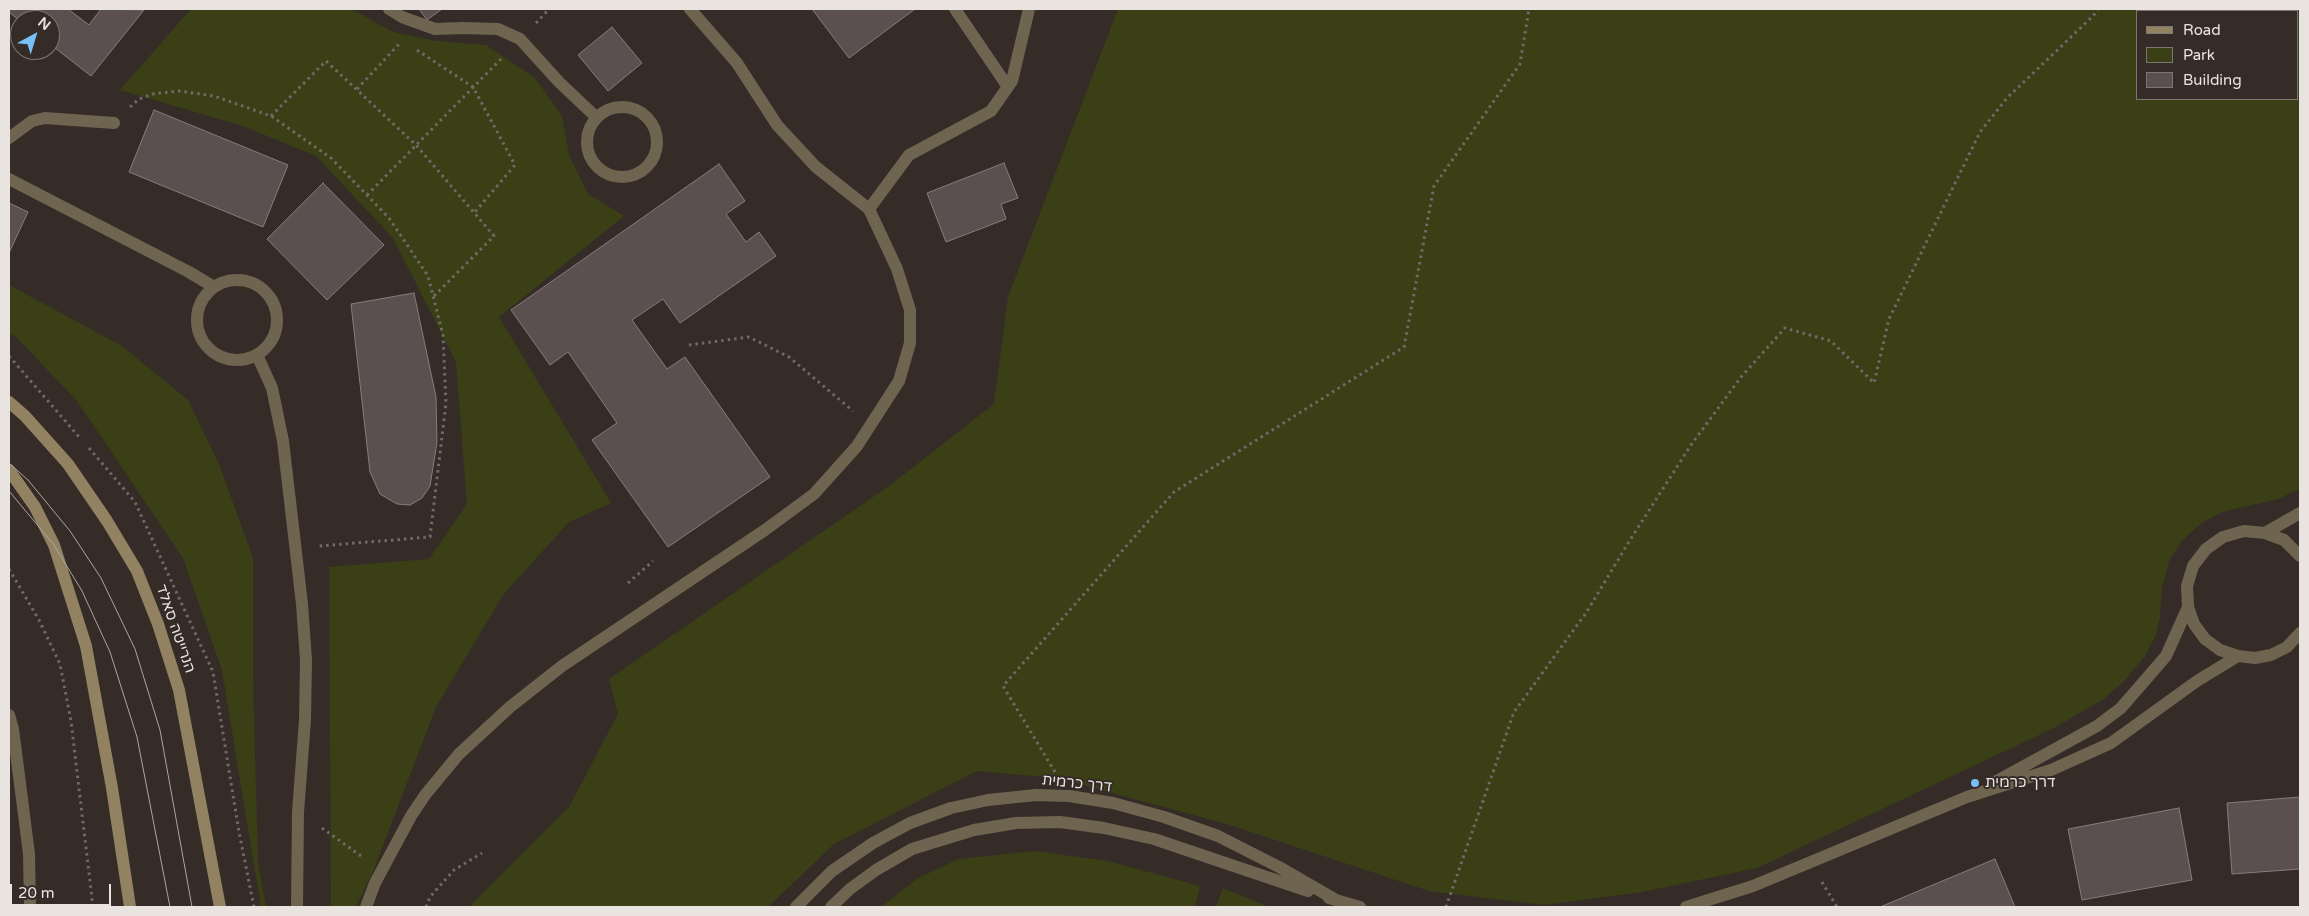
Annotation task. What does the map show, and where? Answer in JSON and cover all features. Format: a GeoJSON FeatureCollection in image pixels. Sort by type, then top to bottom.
{"type":"FeatureCollection","features":[{"type":"Feature","properties":{"kind":"main road","name":"הנרייטה סאלד"},"geometry":{"type":"LineString","coordinates":[[9,402],[25,416],[68,464],[107,521],[137,571],[158,624],[179,690],[220,907]]}},
{"type":"Feature","properties":{"kind":"main road"},"geometry":{"type":"LineString","coordinates":[[9,470],[34,507],[54,544],[86,646],[110,779],[130,907]]}},
{"type":"Feature","properties":{"kind":"street"},"geometry":{"type":"LineString","coordinates":[[389,9],[402,17],[435,30],[463,28],[498,29],[520,39],[559,82],[596,118]]}},
{"type":"Feature","properties":{"kind":"street"},"geometry":{"type":"LineString","coordinates":[[366,907],[375,883],[411,816],[425,795],[459,754],[510,707],[562,666],[765,530],[814,494],[856,446],[899,381],[910,343],[910,310],[897,269],[869,209],[816,167],[777,125],[738,63],[690,9]]}},
{"type":"Feature","properties":{"kind":"street"},"geometry":{"type":"LineString","coordinates":[[955,9],[1008,88]]}},
{"type":"Feature","properties":{"kind":"street"},"geometry":{"type":"LineString","coordinates":[[869,209],[909,156],[992,111],[1012,82],[1029,9]]}},
{"type":"Feature","properties":{"kind":"street"},"geometry":{"type":"LineString","coordinates":[[616,107],[639,111],[648,118],[654,128],[657,140],[653,156],[643,170],[633,175],[621,177],[600,169],[588,150],[587,138],[590,127],[596,118],[606,110],[616,107]]}},
{"type":"Feature","properties":{"kind":"street"},"geometry":{"type":"LineString","coordinates":[[9,138],[32,122],[45,118],[114,123]]}},
{"type":"Feature","properties":{"kind":"street"},"geometry":{"type":"LineString","coordinates":[[9,179],[189,272],[214,287]]}},
{"type":"Feature","properties":{"kind":"street"},"geometry":{"type":"LineString","coordinates":[[243,280],[267,294],[275,307],[277,320],[275,334],[268,346],[257,355],[244,360],[230,359],[217,355],[201,338],[197,324],[198,310],[204,298],[214,287],[229,281],[243,280]]}},
{"type":"Feature","properties":{"kind":"street"},"geometry":{"type":"LineString","coordinates":[[257,355],[272,388],[283,441],[296,548],[306,660],[305,720],[298,812],[297,907]]}},
{"type":"Feature","properties":{"kind":"street"},"geometry":{"type":"LineString","coordinates":[[2265,533],[2300,513]]}},
{"type":"Feature","properties":{"kind":"street"},"geometry":{"type":"LineString","coordinates":[[2300,556],[2284,540],[2265,533],[2244,531],[2223,537],[2206,549],[2193,566],[2187,586],[2188,607],[2194,624],[2205,639],[2220,650],[2238,656],[2255,658],[2272,655],[2287,647],[2300,633]]}},
{"type":"Feature","properties":{"kind":"street"},"geometry":{"type":"LineString","coordinates":[[1967,797],[2097,726],[2121,708],[2166,656],[2188,607]]}},
{"type":"Feature","properties":{"kind":"street"},"geometry":{"type":"LineString","coordinates":[[1686,907],[1753,886],[1967,797],[2051,770],[2111,742],[2238,656]]}},
{"type":"Feature","properties":{"kind":"street"},"geometry":{"type":"LineString","coordinates":[[9,715],[13,728],[29,854],[30,907]]}},
{"type":"Feature","properties":{"kind":"street","name":"דרך כרמית"},"geometry":{"type":"LineString","coordinates":[[796,907],[832,871],[873,843],[910,823],[951,808],[988,800],[1036,795],[1069,796],[1130,808],[1218,836],[1279,867],[1336,900]]}},
{"type":"Feature","properties":{"kind":"street","name":"דרך כרמית"},"geometry":{"type":"LineString","coordinates":[[831,907],[850,889],[876,870],[912,849],[974,830],[1025,822],[1060,822],[1104,828],[1154,840],[1360,907]]}},
{"type":"Feature","properties":{"kind":"path"},"geometry":{"type":"LineString","coordinates":[[367,195],[549,9]]}},
{"type":"Feature","properties":{"kind":"path"},"geometry":{"type":"LineString","coordinates":[[1069,796],[1003,686],[1174,492],[1404,347],[1434,186],[1520,64],[1529,9]]}},
{"type":"Feature","properties":{"kind":"path"},"geometry":{"type":"LineString","coordinates":[[1446,907],[1514,712],[1586,613],[1630,540],[1697,437],[1741,377],[1785,328],[1831,341],[1874,382],[1889,319],[1980,132],[2007,98],[2093,16],[2098,9]]}},
{"type":"Feature","properties":{"kind":"path"},"geometry":{"type":"LineString","coordinates":[[357,89],[403,41]]}},
{"type":"Feature","properties":{"kind":"path"},"geometry":{"type":"LineString","coordinates":[[410,46],[473,87],[515,164],[474,213]]}},
{"type":"Feature","properties":{"kind":"path"},"geometry":{"type":"LineString","coordinates":[[272,116],[326,61],[416,145],[494,236],[433,296]]}},
{"type":"Feature","properties":{"kind":"path"},"geometry":{"type":"LineString","coordinates":[[114,123],[139,99],[153,94],[179,91],[214,96],[272,116],[331,158],[389,218],[428,276],[444,335],[446,403],[430,537],[296,548]]}},
{"type":"Feature","properties":{"kind":"path"},"geometry":{"type":"LineString","coordinates":[[689,345],[749,337],[789,357],[870,426]]}},
{"type":"Feature","properties":{"kind":"path"},"geometry":{"type":"LineString","coordinates":[[628,583],[653,561]]}},
{"type":"Feature","properties":{"kind":"path"},"geometry":{"type":"LineString","coordinates":[[9,569],[39,620],[60,664],[71,721],[93,907]]}},
{"type":"Feature","properties":{"kind":"path"},"geometry":{"type":"LineString","coordinates":[[298,812],[362,858]]}},
{"type":"Feature","properties":{"kind":"path"},"geometry":{"type":"LineString","coordinates":[[426,907],[430,897],[454,870],[482,853]]}},
{"type":"Feature","properties":{"kind":"green space"},"geometry":{"type":"Polygon","coordinates":[[[191,9],[351,9],[393,32],[436,41],[486,45],[535,78],[562,116],[569,155],[588,194],[624,216],[499,317],[611,503],[569,522],[503,595],[436,707],[374,869],[356,907],[331,907],[329,567],[429,559],[467,504],[456,362],[393,238],[316,156],[243,126],[120,90],[191,9]]]}},
{"type":"Feature","properties":{"kind":"green space"},"geometry":{"type":"Polygon","coordinates":[[[1118,9],[2300,9],[2300,489],[2278,499],[2222,512],[2200,524],[2181,542],[2169,561],[2162,587],[2160,617],[2155,637],[2145,656],[2125,680],[2105,698],[2056,727],[1757,868],[1642,892],[1544,905],[1429,891],[1227,824],[1057,778],[977,771],[834,844],[768,907],[469,907],[569,807],[618,714],[609,679],[889,486],[994,404],[1008,297],[1118,9]]]}},
{"type":"Feature","properties":{"kind":"green space"},"geometry":{"type":"Polygon","coordinates":[[[9,285],[122,346],[188,400],[219,464],[253,558],[253,678],[258,864],[266,907],[261,907],[222,670],[183,558],[77,401],[18,339],[9,333],[9,285]]]}},
{"type":"Feature","properties":{"kind":"green space"},"geometry":{"type":"Polygon","coordinates":[[[1035,851],[1108,861],[1200,886],[1195,907],[881,907],[918,878],[959,859],[1035,851]]]}},
{"type":"Feature","properties":{"kind":"green space"},"geometry":{"type":"Polygon","coordinates":[[[1223,888],[1269,907],[1216,907],[1223,888]]]}},
{"type":"Feature","properties":{"kind":"building"},"geometry":{"type":"Polygon","coordinates":[[[9,9],[68,9],[89,25],[101,9],[144,10],[91,76],[60,52],[60,10],[10,10],[9,12],[9,9]]]}},
{"type":"Feature","properties":{"kind":"building"},"geometry":{"type":"Polygon","coordinates":[[[419,9],[442,9],[427,20],[419,9]]]}},
{"type":"Feature","properties":{"kind":"building"},"geometry":{"type":"Polygon","coordinates":[[[812,9],[915,9],[849,58],[812,9]]]}},
{"type":"Feature","properties":{"kind":"building"},"geometry":{"type":"Polygon","coordinates":[[[612,27],[642,63],[608,91],[578,55],[612,27]]]}},
{"type":"Feature","properties":{"kind":"building"},"geometry":{"type":"Polygon","coordinates":[[[154,110],[288,165],[263,227],[129,172],[154,110]]]}},
{"type":"Feature","properties":{"kind":"building"},"geometry":{"type":"Polygon","coordinates":[[[1004,163],[1018,198],[1001,204],[1006,219],[946,242],[927,193],[1004,163]]]}},
{"type":"Feature","properties":{"kind":"building"},"geometry":{"type":"Polygon","coordinates":[[[719,164],[745,201],[726,214],[746,242],[759,232],[776,256],[680,323],[663,299],[632,320],[667,369],[685,357],[770,477],[668,547],[592,440],[617,423],[568,352],[550,365],[511,310],[719,164]]]}},
{"type":"Feature","properties":{"kind":"building"},"geometry":{"type":"Polygon","coordinates":[[[323,183],[384,245],[327,300],[267,239],[323,183]]]}},
{"type":"Feature","properties":{"kind":"building"},"geometry":{"type":"Polygon","coordinates":[[[9,203],[28,212],[9,253],[9,203]]]}},
{"type":"Feature","properties":{"kind":"building"},"geometry":{"type":"Polygon","coordinates":[[[414,293],[436,397],[437,442],[430,486],[422,498],[410,505],[397,504],[380,494],[370,472],[351,304],[414,293]]]}},
{"type":"Feature","properties":{"kind":"building"},"geometry":{"type":"Polygon","coordinates":[[[2300,797],[2300,869],[2232,874],[2227,803],[2300,797]]]}},
{"type":"Feature","properties":{"kind":"building"},"geometry":{"type":"Polygon","coordinates":[[[2179,808],[2192,880],[2082,900],[2068,829],[2179,808]]]}},
{"type":"Feature","properties":{"kind":"building"},"geometry":{"type":"Polygon","coordinates":[[[1995,859],[2015,907],[1880,907],[1995,859]]]}},
{"type":"Feature","properties":{"kind":"tram line"},"geometry":{"type":"LineString","coordinates":[[9,463],[28,480],[70,531],[101,578],[135,649],[160,730],[192,907]]}},
{"type":"Feature","properties":{"kind":"tram line"},"geometry":{"type":"LineString","coordinates":[[9,491],[54,545],[82,591],[110,652],[137,737],[170,907]]}},
{"type":"Feature","properties":{"kind":"place","name":"דרך כרמית"},"geometry":{"type":"Point","coordinates":[1975,783]}}]}
